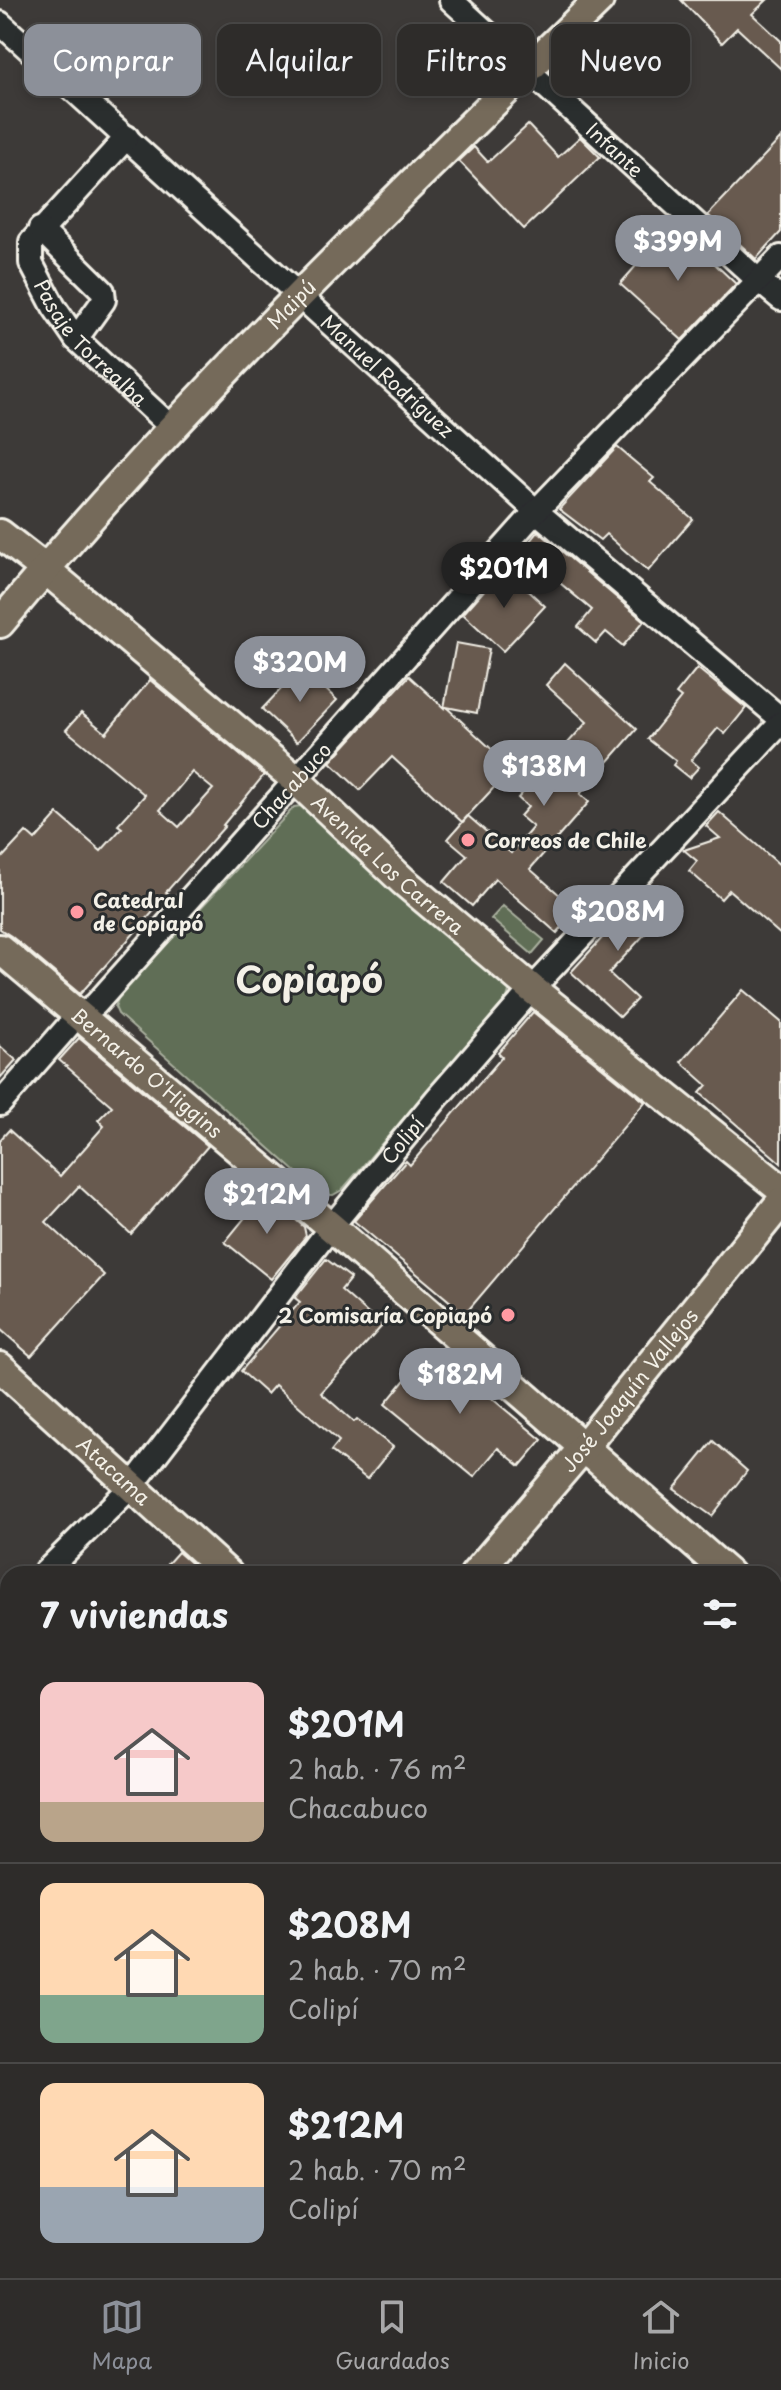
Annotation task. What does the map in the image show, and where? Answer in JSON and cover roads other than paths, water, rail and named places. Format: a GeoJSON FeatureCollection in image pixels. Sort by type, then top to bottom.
{"type":"FeatureCollection","features":[{"type":"Feature","properties":{"kind":"main road","name":"Maipú"},"geometry":{"type":"LineString","coordinates":[[535,63],[599,0]]}},
{"type":"Feature","properties":{"kind":"main road","name":"Maipú"},"geometry":{"type":"LineString","coordinates":[[0,623],[45,569],[298,295],[501,96]]}},
{"type":"Feature","properties":{"kind":"main road","name":"Avenida Los Carrera"},"geometry":{"type":"LineString","coordinates":[[0,534],[295,779],[403,881],[781,1189]]}},
{"type":"Feature","properties":{"kind":"main road","name":"Bernardo O'Higgins"},"geometry":{"type":"LineString","coordinates":[[0,949],[331,1227],[720,1566]]}},
{"type":"Feature","properties":{"kind":"main road","name":"José Joaquín Vallejos"},"geometry":{"type":"LineString","coordinates":[[482,1566],[583,1448],[781,1202]]}},
{"type":"Feature","properties":{"kind":"main road","name":"Atacama"},"geometry":{"type":"LineString","coordinates":[[0,1367],[219,1566]]}},
{"type":"Feature","properties":{"kind":"street","name":"Infante"},"geometry":{"type":"LineString","coordinates":[[451,0],[477,24]]}},
{"type":"Feature","properties":{"kind":"street","name":"Manuel Rodríguez"},"geometry":{"type":"LineString","coordinates":[[0,23],[536,511],[781,721]]}},
{"type":"Feature","properties":{"kind":"street","name":"Infante"},"geometry":{"type":"LineString","coordinates":[[535,76],[781,299]]}},
{"type":"Feature","properties":{"kind":"street"},"geometry":{"type":"LineString","coordinates":[[76,339],[104,300],[103,291],[40,229],[127,137]]}},
{"type":"Feature","properties":{"kind":"street","name":"Pasaje Torrealba"},"geometry":{"type":"LineString","coordinates":[[40,229],[31,242],[31,263],[54,307],[76,339],[173,429]]}},
{"type":"Feature","properties":{"kind":"street","name":"Chacabuco"},"geometry":{"type":"LineString","coordinates":[[0,1104],[70,1024],[96,1004],[536,511],[781,257]]}},
{"type":"Feature","properties":{"kind":"street","name":"Colipí"},"geometry":{"type":"LineString","coordinates":[[51,1566],[132,1486],[331,1227],[437,1098],[532,989],[781,721]]}},
{"type":"Feature","properties":{"kind":"place","name":"Correos de Chile"},"geometry":{"type":"Point","coordinates":[468,840]}},
{"type":"Feature","properties":{"kind":"place","name":"Catedral de Copiapó"},"geometry":{"type":"Point","coordinates":[77,912]}},
{"type":"Feature","properties":{"kind":"place","name":"2 Comisaría Copiapó"},"geometry":{"type":"Point","coordinates":[508,1315]}},
{"type":"Feature","properties":{"kind":"district","name":"Copiapó"},"geometry":{"type":"Point","coordinates":[309,978]}}]}
